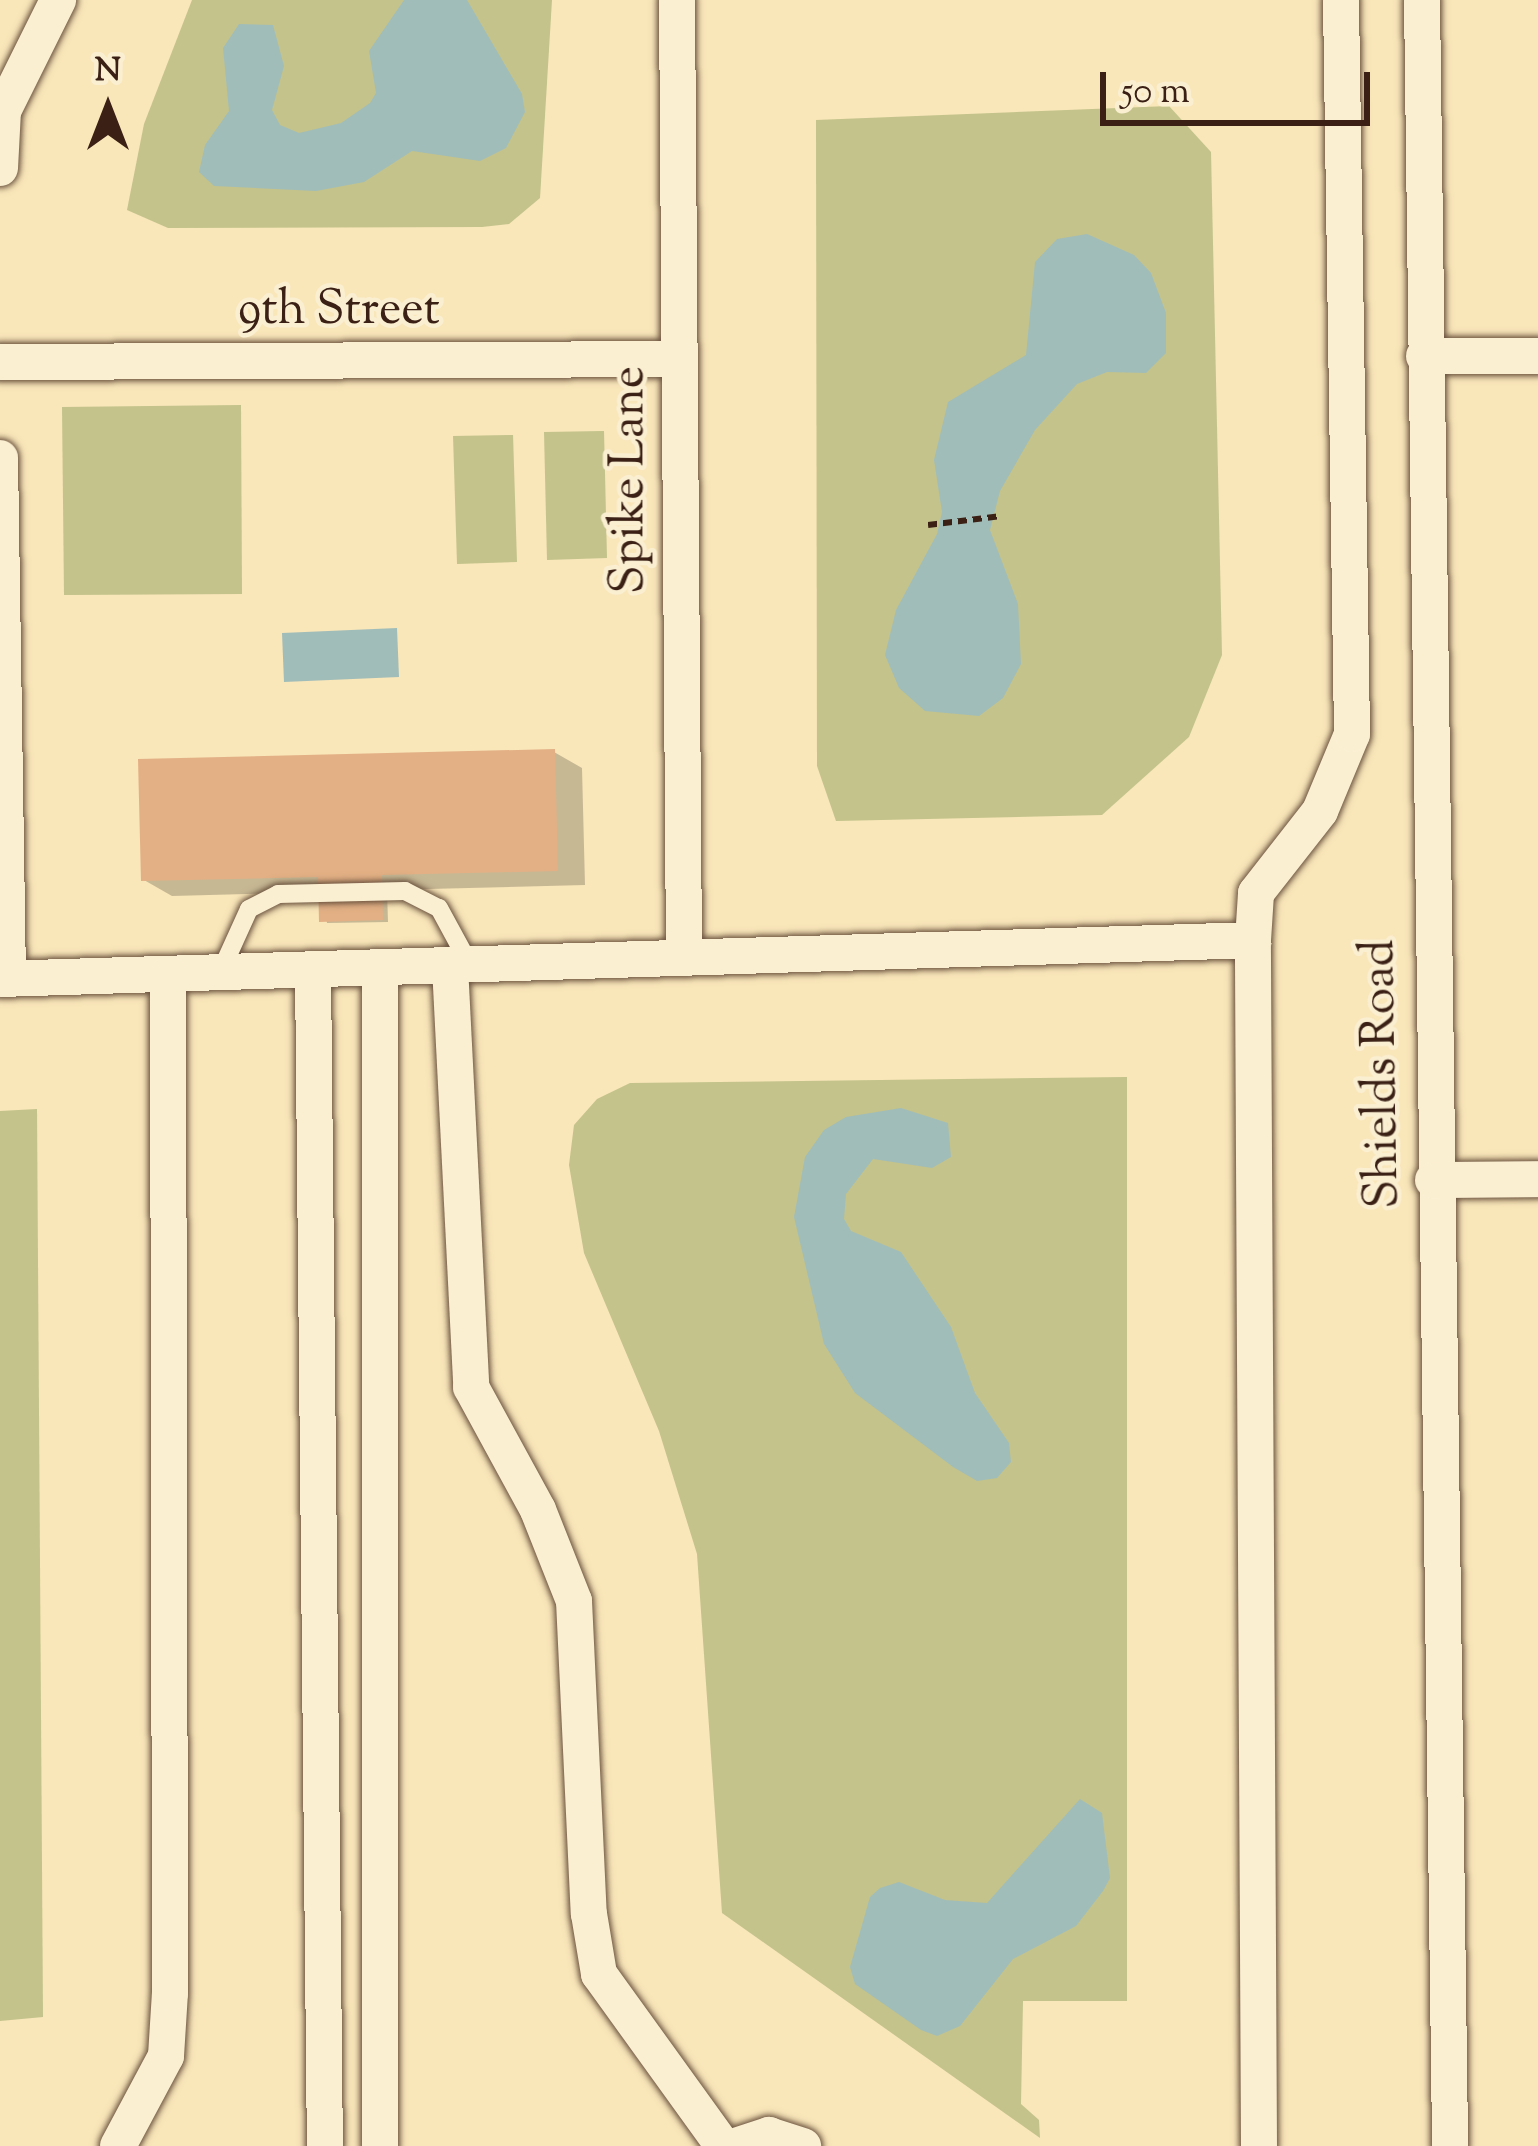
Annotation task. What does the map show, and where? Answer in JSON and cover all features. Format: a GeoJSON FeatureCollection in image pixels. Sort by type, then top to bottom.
{"type":"FeatureCollection","features":[{"type":"Feature","properties":{"kind":"street"},"geometry":{"type":"LineString","coordinates":[[0,168],[3,111],[58,0]]}},
{"type":"Feature","properties":{"kind":"street","name":"Spike Lane"},"geometry":{"type":"LineString","coordinates":[[676,0],[684,958]]}},
{"type":"Feature","properties":{"kind":"street"},"geometry":{"type":"LineString","coordinates":[[1259,2146],[1253,940],[1256,892],[1320,811],[1352,734],[1341,0]]}},
{"type":"Feature","properties":{"kind":"street","name":"Shields Road"},"geometry":{"type":"LineString","coordinates":[[1422,0],[1433,1180],[1450,2146]]}},
{"type":"Feature","properties":{"kind":"street"},"geometry":{"type":"LineString","coordinates":[[1424,356],[1538,356]]}},
{"type":"Feature","properties":{"kind":"street","name":"9th Street"},"geometry":{"type":"LineString","coordinates":[[0,362],[678,359]]}},
{"type":"Feature","properties":{"kind":"street"},"geometry":{"type":"LineString","coordinates":[[0,458],[4,979],[1253,940]]}},
{"type":"Feature","properties":{"kind":"street"},"geometry":{"type":"LineString","coordinates":[[460,965],[471,1387],[538,1510],[574,1600],[589,1915],[599,1974],[723,2146]]}},
{"type":"Feature","properties":{"kind":"street"},"geometry":{"type":"LineString","coordinates":[[380,968],[380,2146]]}},
{"type":"Feature","properties":{"kind":"street"},"geometry":{"type":"LineString","coordinates":[[313,970],[325,2146]]}},
{"type":"Feature","properties":{"kind":"street"},"geometry":{"type":"LineString","coordinates":[[118,2146],[166,2056],[170,1994],[168,974]]}},
{"type":"Feature","properties":{"kind":"street"},"geometry":{"type":"LineString","coordinates":[[1433,1180],[1538,1179]]}},
{"type":"Feature","properties":{"kind":"street"},"geometry":{"type":"LineString","coordinates":[[735,2146],[769,2135],[803,2146]]}},
{"type":"Feature","properties":{"kind":"lane"},"geometry":{"type":"LineString","coordinates":[[220,973],[249,909],[278,894],[405,891],[439,908],[460,965]]}},
{"type":"Feature","properties":{"kind":"path"},"geometry":{"type":"LineString","coordinates":[[928,525],[1001,516]]}},
{"type":"Feature","properties":{"kind":"green space"},"geometry":{"type":"Polygon","coordinates":[[[192,0],[552,0],[540,198],[509,224],[482,227],[168,228],[127,210],[144,124],[192,0]]]}},
{"type":"Feature","properties":{"kind":"green space"},"geometry":{"type":"Polygon","coordinates":[[[1169,106],[1211,152],[1222,655],[1189,737],[1102,815],[836,821],[817,766],[816,120],[1169,106]]]}},
{"type":"Feature","properties":{"kind":"green space"},"geometry":{"type":"Polygon","coordinates":[[[241,405],[242,594],[64,595],[62,407],[241,405]]]}},
{"type":"Feature","properties":{"kind":"green space"},"geometry":{"type":"Polygon","coordinates":[[[604,431],[607,558],[547,560],[544,432],[604,431]]]}},
{"type":"Feature","properties":{"kind":"green space"},"geometry":{"type":"Polygon","coordinates":[[[513,435],[517,562],[457,564],[453,436],[513,435]]]}},
{"type":"Feature","properties":{"kind":"green space"},"geometry":{"type":"Polygon","coordinates":[[[1127,1077],[1127,2001],[1023,2001],[1021,2104],[1039,2120],[1040,2138],[722,1913],[697,1554],[659,1431],[584,1253],[569,1165],[574,1125],[597,1099],[630,1083],[1127,1077]]]}},
{"type":"Feature","properties":{"kind":"green space"},"geometry":{"type":"Polygon","coordinates":[[[37,1109],[43,2017],[0,2021],[0,1111],[37,1109]]]}},
{"type":"Feature","properties":{"kind":"water"},"geometry":{"type":"Polygon","coordinates":[[[404,0],[467,0],[522,94],[525,112],[506,148],[480,161],[412,151],[364,182],[316,191],[214,186],[199,172],[205,145],[229,111],[223,48],[239,24],[273,25],[284,66],[272,110],[280,125],[299,133],[341,123],[370,103],[376,93],[369,51],[404,0]]]}},
{"type":"Feature","properties":{"kind":"water"},"geometry":{"type":"Polygon","coordinates":[[[1087,234],[1134,255],[1151,273],[1166,313],[1166,353],[1146,373],[1107,372],[1077,384],[1035,430],[1000,491],[990,530],[1018,604],[1021,664],[1003,698],[979,716],[925,711],[899,688],[885,655],[896,610],[937,534],[942,512],[934,460],[948,402],[1026,355],[1035,262],[1057,239],[1087,234]]]}},
{"type":"Feature","properties":{"kind":"water"},"geometry":{"type":"Polygon","coordinates":[[[397,628],[399,677],[284,682],[282,633],[397,628]]]}},
{"type":"Feature","properties":{"kind":"water"},"geometry":{"type":"Polygon","coordinates":[[[901,1108],[948,1123],[951,1157],[932,1168],[873,1159],[846,1194],[844,1219],[851,1231],[901,1252],[951,1327],[975,1393],[1009,1443],[1011,1462],[997,1478],[977,1481],[953,1467],[855,1393],[824,1344],[794,1217],[805,1157],[824,1130],[846,1117],[901,1108]]]}},
{"type":"Feature","properties":{"kind":"water"},"geometry":{"type":"Polygon","coordinates":[[[1080,1799],[1102,1813],[1110,1878],[1076,1926],[1013,1959],[960,2026],[937,2036],[921,2030],[855,1984],[850,1967],[870,1897],[880,1888],[899,1882],[945,1900],[987,1903],[1080,1799]]]}},
{"type":"Feature","properties":{"kind":"building"},"geometry":{"type":"Polygon","coordinates":[[[555,749],[558,871],[382,875],[383,920],[319,922],[318,877],[141,881],[138,759],[555,749]]]}}]}
